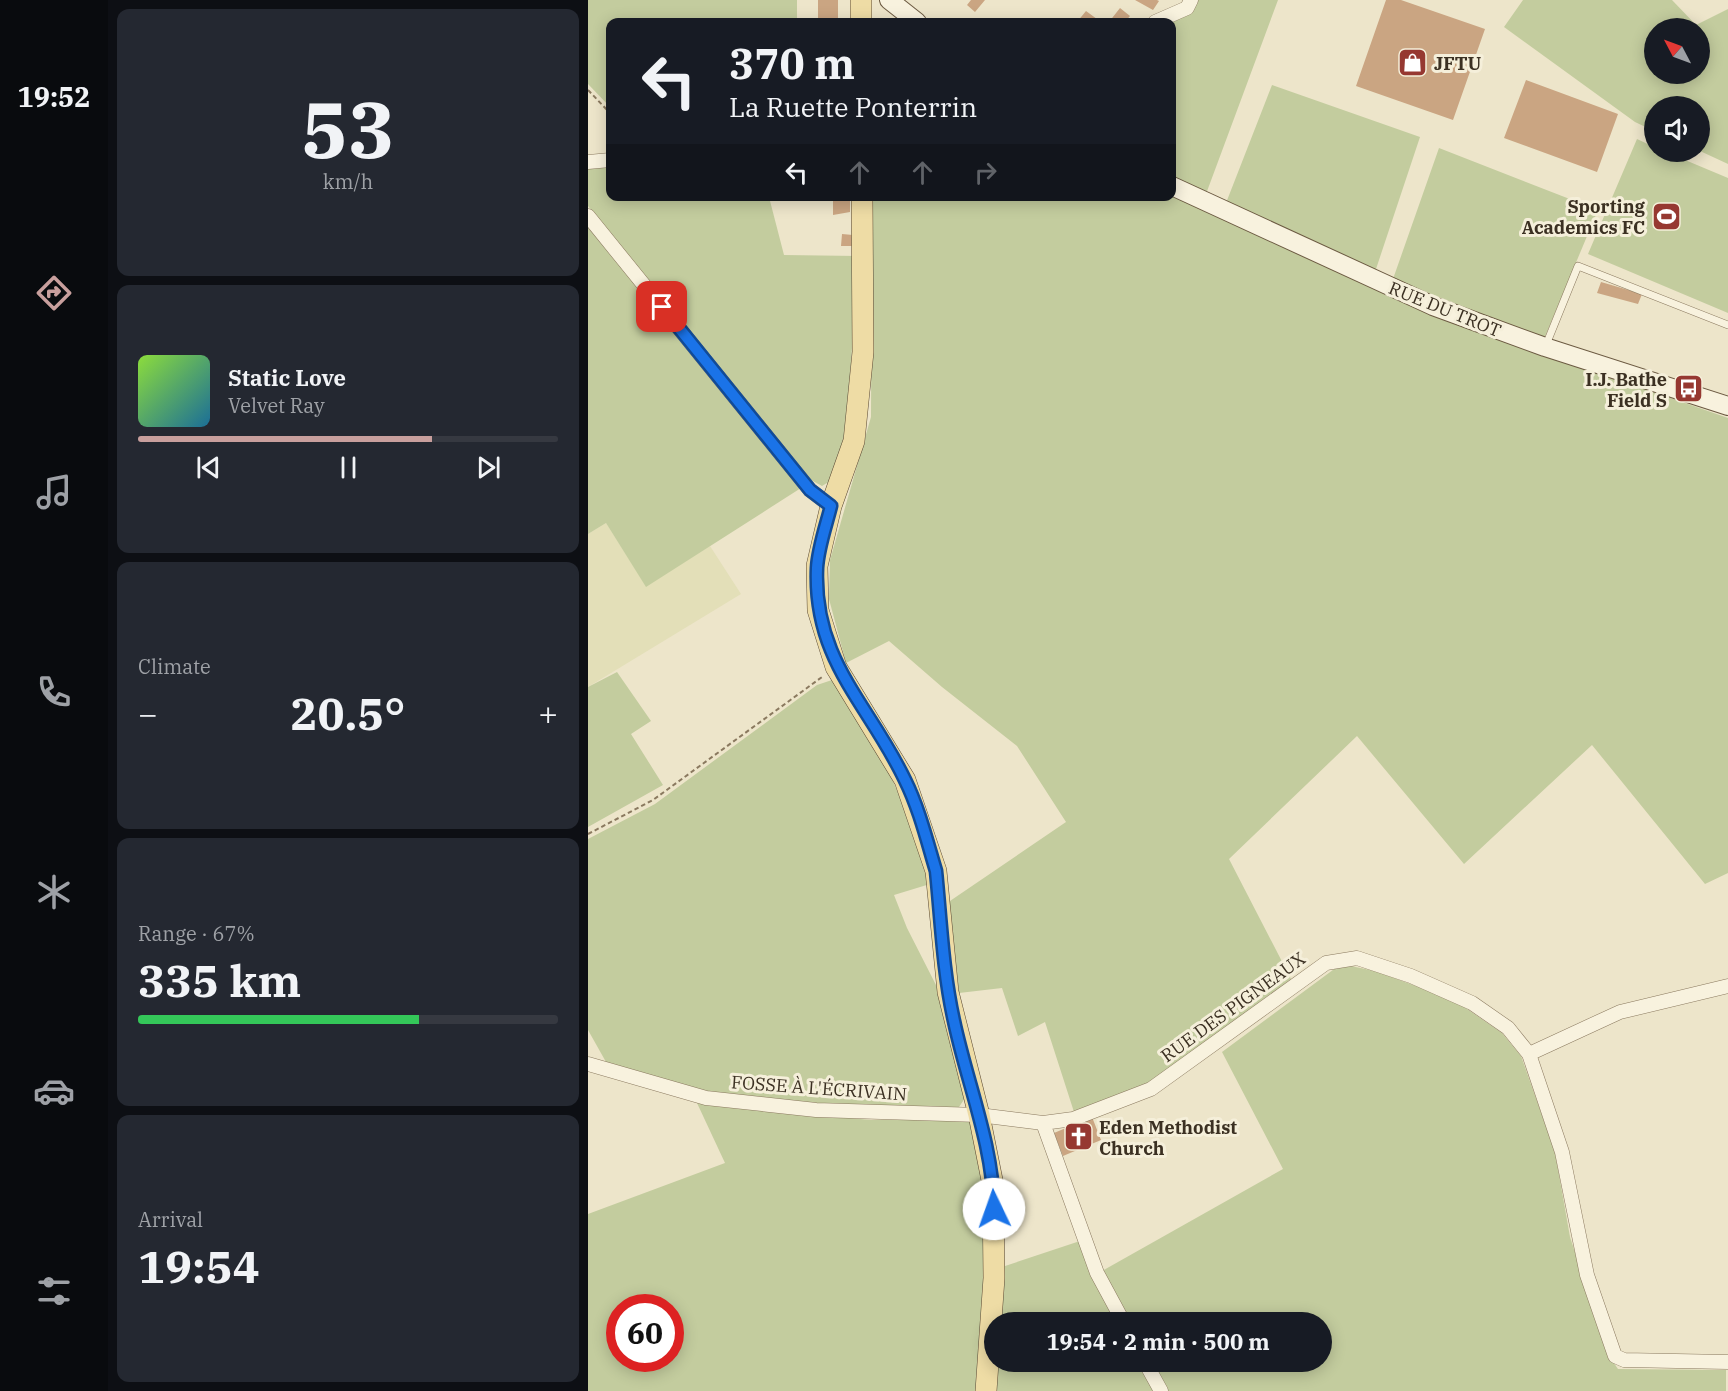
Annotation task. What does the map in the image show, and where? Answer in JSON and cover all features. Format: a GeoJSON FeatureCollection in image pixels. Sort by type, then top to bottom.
{"type":"FeatureCollection","features":[{"type":"Feature","properties":{"kind":"main road"},"geometry":{"type":"LineString","coordinates":[[861,0],[861,18]]}},
{"type":"Feature","properties":{"kind":"main road"},"geometry":{"type":"LineString","coordinates":[[889,0],[912,18]]}},
{"type":"Feature","properties":{"kind":"main road","name":"RUE DU TROT"},"geometry":{"type":"LineString","coordinates":[[1176,188],[1433,306],[1545,347],[1728,406]]}},
{"type":"Feature","properties":{"kind":"main road"},"geometry":{"type":"LineString","coordinates":[[862,201],[863,352],[854,441],[831,506],[817,566],[818,610],[836,667],[905,780],[936,871],[954,1022],[979,1115],[993,1185],[994,1278],[986,1391]]}},
{"type":"Feature","properties":{"kind":"street"},"geometry":{"type":"LineString","coordinates":[[1164,18],[1187,8],[1191,0]]}},
{"type":"Feature","properties":{"kind":"street"},"geometry":{"type":"LineString","coordinates":[[588,162],[606,160]]}},
{"type":"Feature","properties":{"kind":"street"},"geometry":{"type":"LineString","coordinates":[[588,216],[810,490],[831,506]]}},
{"type":"Feature","properties":{"kind":"street","name":"RUE DES PIGNEAUX"},"geometry":{"type":"LineString","coordinates":[[979,1115],[1043,1123],[1073,1119],[1151,1089],[1326,963],[1357,958],[1411,976],[1472,1003],[1508,1028],[1529,1054]]}},
{"type":"Feature","properties":{"kind":"street"},"geometry":{"type":"LineString","coordinates":[[1728,986],[1620,1012],[1529,1054],[1562,1152],[1587,1275],[1615,1356],[1624,1360],[1728,1362]]}},
{"type":"Feature","properties":{"kind":"street","name":"FOSSE À L'ÉCRIVAIN"},"geometry":{"type":"LineString","coordinates":[[588,1064],[706,1098],[816,1110],[979,1115]]}},
{"type":"Feature","properties":{"kind":"street"},"geometry":{"type":"LineString","coordinates":[[1043,1123],[1097,1273],[1118,1312]]}},
{"type":"Feature","properties":{"kind":"street"},"geometry":{"type":"LineString","coordinates":[[1151,1372],[1161,1391]]}},
{"type":"Feature","properties":{"kind":"lane"},"geometry":{"type":"LineString","coordinates":[[1545,347],[1578,266],[1728,325]]}},
{"type":"Feature","properties":{"kind":"path"},"geometry":{"type":"LineString","coordinates":[[588,90],[606,108]]}},
{"type":"Feature","properties":{"kind":"path"},"geometry":{"type":"LineString","coordinates":[[588,834],[653,800],[836,667]]}},
{"type":"Feature","properties":{"kind":"shaded area"},"geometry":{"type":"Polygon","coordinates":[[[606,523],[646,586],[710,546],[741,594],[588,687],[588,534],[606,523]]]}},
{"type":"Feature","properties":{"kind":"green space"},"geometry":{"type":"Polygon","coordinates":[[[588,0],[797,0],[797,18],[606,18],[606,103],[588,84],[588,0]]]}},
{"type":"Feature","properties":{"kind":"green space"},"geometry":{"type":"Polygon","coordinates":[[[1196,0],[1278,0],[1206,194],[1176,179],[1176,20],[1191,8],[1196,0]]]}},
{"type":"Feature","properties":{"kind":"green space"},"geometry":{"type":"Polygon","coordinates":[[[1523,0],[1672,0],[1689,18],[1644,18],[1644,84],[1710,84],[1710,18],[1728,9],[1728,164],[1710,156],[1710,96],[1644,96],[1644,126],[1504,27],[1523,0]]]}},
{"type":"Feature","properties":{"kind":"green space"},"geometry":{"type":"Polygon","coordinates":[[[1272,85],[1420,137],[1375,272],[1226,203],[1272,85]]]}},
{"type":"Feature","properties":{"kind":"green space","name":"Sporting Academics FC"},"geometry":{"type":"Polygon","coordinates":[[[1637,139],[1644,142],[1644,162],[1690,162],[1728,178],[1728,313],[1588,254],[1637,139]]]}},
{"type":"Feature","properties":{"kind":"green space"},"geometry":{"type":"Polygon","coordinates":[[[1439,148],[1598,210],[1544,339],[1393,279],[1439,148]]]}},
{"type":"Feature","properties":{"kind":"green space"},"geometry":{"type":"Polygon","coordinates":[[[606,164],[606,201],[770,201],[784,255],[858,256],[846,440],[832,480],[822,486],[811,480],[588,206],[588,166],[606,164]]]}},
{"type":"Feature","properties":{"kind":"green space"},"geometry":{"type":"Polygon","coordinates":[[[1176,196],[1424,312],[1728,418],[1728,873],[1705,884],[1592,745],[1464,864],[1357,736],[1229,859],[1291,979],[1153,1081],[1074,1112],[1045,1022],[1018,1036],[1002,988],[959,993],[947,903],[1066,822],[1017,746],[942,687],[889,641],[846,663],[829,599],[830,560],[871,417],[872,201],[1176,201],[1176,196]]]}},
{"type":"Feature","properties":{"kind":"green space"},"geometry":{"type":"Polygon","coordinates":[[[588,227],[801,488],[646,587],[606,523],[588,534],[588,227]]]}},
{"type":"Feature","properties":{"kind":"green space"},"geometry":{"type":"Polygon","coordinates":[[[617,672],[651,721],[631,734],[663,785],[588,827],[588,687],[617,672]]]}},
{"type":"Feature","properties":{"kind":"green space"},"geometry":{"type":"Polygon","coordinates":[[[832,680],[881,755],[916,832],[930,884],[894,895],[907,928],[937,987],[965,1098],[959,1107],[840,1106],[709,1093],[606,1062],[588,1030],[588,839],[655,804],[817,685],[832,680]]]}},
{"type":"Feature","properties":{"kind":"green space"},"geometry":{"type":"Polygon","coordinates":[[[1341,964],[1375,971],[1454,1000],[1502,1033],[1521,1056],[1555,1152],[1570,1237],[1609,1356],[1618,1369],[1726,1370],[1726,1391],[1167,1391],[1156,1372],[1332,1372],[1332,1312],[1123,1312],[1102,1271],[1283,1169],[1222,1052],[1341,964]]]}},
{"type":"Feature","properties":{"kind":"green space"},"geometry":{"type":"Polygon","coordinates":[[[697,1103],[871,1120],[972,1118],[987,1196],[979,1391],[588,1391],[588,1214],[725,1163],[697,1103]]]}},
{"type":"Feature","properties":{"kind":"green space"},"geometry":{"type":"Polygon","coordinates":[[[1080,1241],[1116,1312],[999,1312],[1002,1267],[1080,1241]]]}},
{"type":"Feature","properties":{"kind":"green space"},"geometry":{"type":"Polygon","coordinates":[[[995,1372],[1149,1372],[1159,1391],[994,1391],[995,1372]]]}},
{"type":"Feature","properties":{"kind":"building"},"geometry":{"type":"Polygon","coordinates":[[[818,0],[838,0],[838,18],[818,18],[818,0]]]}},
{"type":"Feature","properties":{"kind":"building"},"geometry":{"type":"Polygon","coordinates":[[[971,0],[985,0],[975,12],[967,5],[971,0]]]}},
{"type":"Feature","properties":{"kind":"building"},"geometry":{"type":"Polygon","coordinates":[[[1135,0],[1157,0],[1159,1],[1153,10],[1135,0]]]}},
{"type":"Feature","properties":{"kind":"building"},"geometry":{"type":"Polygon","coordinates":[[[1386,0],[1401,0],[1485,29],[1453,120],[1356,86],[1386,0]]]}},
{"type":"Feature","properties":{"kind":"building"},"geometry":{"type":"Polygon","coordinates":[[[1120,8],[1130,16],[1128,18],[1112,18],[1120,8]]]}},
{"type":"Feature","properties":{"kind":"building"},"geometry":{"type":"Polygon","coordinates":[[[1086,11],[1096,18],[1080,18],[1086,11]]]}},
{"type":"Feature","properties":{"kind":"building"},"geometry":{"type":"Polygon","coordinates":[[[1526,80],[1618,114],[1597,172],[1504,138],[1526,80]]]}},
{"type":"Feature","properties":{"kind":"building"},"geometry":{"type":"Polygon","coordinates":[[[833,201],[850,201],[850,212],[833,215],[833,201]]]}},
{"type":"Feature","properties":{"kind":"building"},"geometry":{"type":"Polygon","coordinates":[[[842,234],[853,235],[852,246],[841,246],[842,234]]]}},
{"type":"Feature","properties":{"kind":"building"},"geometry":{"type":"Polygon","coordinates":[[[1601,282],[1642,294],[1638,304],[1597,293],[1601,282]]]}},
{"type":"Feature","properties":{"kind":"building","name":"Eden Methodist Church"},"geometry":{"type":"Polygon","coordinates":[[[1092,1117],[1101,1140],[1063,1156],[1054,1133],[1092,1117]]]}},
{"type":"Feature","properties":{"kind":"place","name":"JFTU"},"geometry":{"type":"Point","coordinates":[1413,63]}},
{"type":"Feature","properties":{"kind":"place","name":"Sporting Academics FC"},"geometry":{"type":"Point","coordinates":[1666,216]}},
{"type":"Feature","properties":{"kind":"place","name":"I.J. Bathe Field S"},"geometry":{"type":"Point","coordinates":[1688,389]}},
{"type":"Feature","properties":{"kind":"place","name":"Eden Methodist Church"},"geometry":{"type":"Point","coordinates":[1078,1137]}},
{"type":"Feature","properties":{"kind":"route"},"geometry":{"type":"LineString","coordinates":[[662,307],[810,490],[831,506],[817,566],[818,610],[836,667],[905,780],[936,871],[948,992],[979,1115],[993,1185],[994,1209]]}}]}
